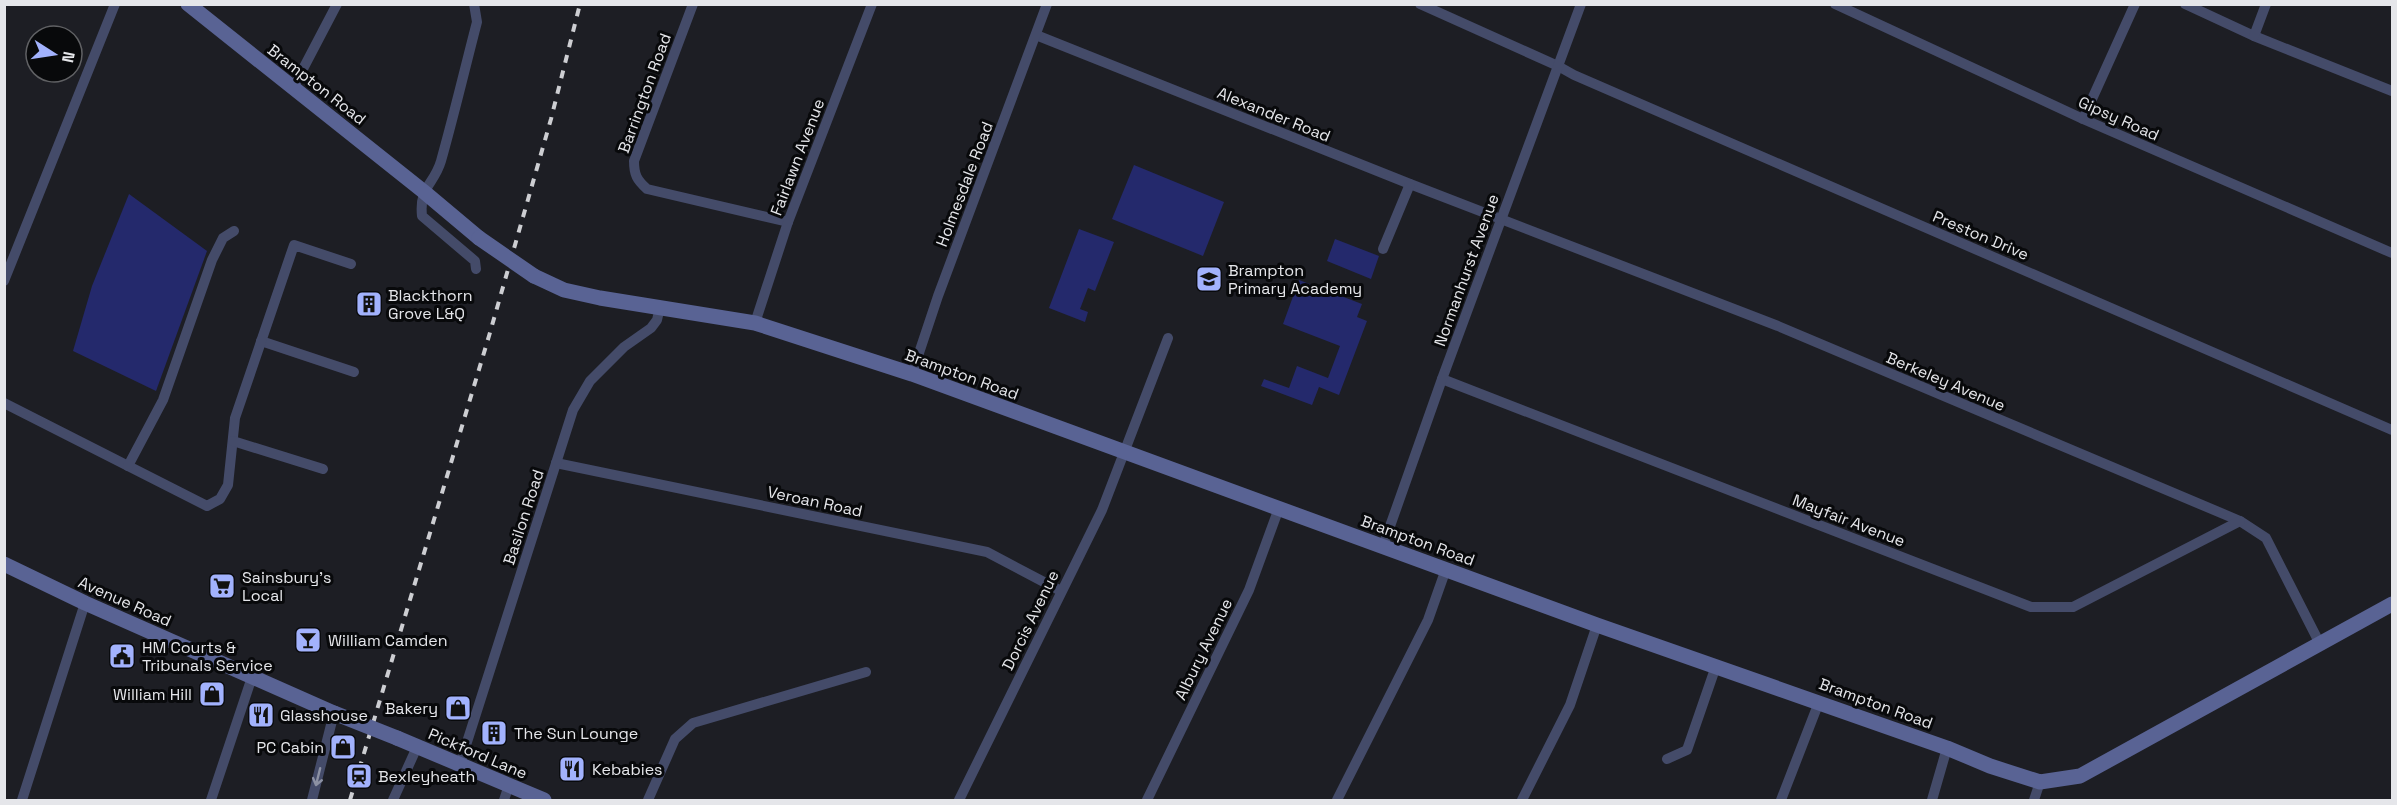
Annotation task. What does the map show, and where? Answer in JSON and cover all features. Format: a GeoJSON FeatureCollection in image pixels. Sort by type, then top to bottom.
{"type":"FeatureCollection","features":[{"type":"Feature","properties":{"kind":"street"},"geometry":{"type":"LineString","coordinates":[[4,281],[115,4]]}},
{"type":"Feature","properties":{"kind":"street","name":"Brampton Road"},"geometry":{"type":"LineString","coordinates":[[188,4],[423,191],[478,238],[534,276],[564,290],[755,323],[912,374],[1597,625],[2040,782],[2079,777],[2319,642],[2392,604]]}},
{"type":"Feature","properties":{"kind":"street"},"geometry":{"type":"LineString","coordinates":[[293,88],[337,4]]}},
{"type":"Feature","properties":{"kind":"street"},"geometry":{"type":"LineString","coordinates":[[474,4],[477,22],[440,164],[423,191],[421,203],[422,216],[475,261],[476,269]]}},
{"type":"Feature","properties":{"kind":"street","name":"Barrington Road"},"geometry":{"type":"LineString","coordinates":[[693,4],[634,161],[634,173],[639,182],[648,189],[788,222]]}},
{"type":"Feature","properties":{"kind":"street","name":"Fairlawn Avenue"},"geometry":{"type":"LineString","coordinates":[[755,323],[788,222],[872,4]]}},
{"type":"Feature","properties":{"kind":"street","name":"Holmesdale Road"},"geometry":{"type":"LineString","coordinates":[[912,374],[938,296],[1047,4]]}},
{"type":"Feature","properties":{"kind":"street","name":"Preston Drive"},"geometry":{"type":"LineString","coordinates":[[1420,4],[1574,75],[2392,430]]}},
{"type":"Feature","properties":{"kind":"street","name":"Normanhurst Avenue"},"geometry":{"type":"LineString","coordinates":[[1383,546],[1442,379],[1581,4]]}},
{"type":"Feature","properties":{"kind":"street","name":"Gipsy Road"},"geometry":{"type":"LineString","coordinates":[[1835,4],[2084,119],[2392,253]]}},
{"type":"Feature","properties":{"kind":"street"},"geometry":{"type":"LineString","coordinates":[[2084,119],[2135,4]]}},
{"type":"Feature","properties":{"kind":"street"},"geometry":{"type":"LineString","coordinates":[[2185,4],[2254,36],[2392,91]]}},
{"type":"Feature","properties":{"kind":"street"},"geometry":{"type":"LineString","coordinates":[[2254,36],[2265,4]]}},
{"type":"Feature","properties":{"kind":"street","name":"Alexander Road"},"geometry":{"type":"LineString","coordinates":[[1036,35],[1501,219]]}},
{"type":"Feature","properties":{"kind":"street"},"geometry":{"type":"LineString","coordinates":[[1383,249],[1410,184]]}},
{"type":"Feature","properties":{"kind":"street","name":"Berkeley Avenue"},"geometry":{"type":"LineString","coordinates":[[1501,219],[1778,326],[2240,521],[2266,538],[2319,642]]}},
{"type":"Feature","properties":{"kind":"street"},"geometry":{"type":"LineString","coordinates":[[128,466],[163,400],[212,260],[223,238],[234,231]]}},
{"type":"Feature","properties":{"kind":"street"},"geometry":{"type":"LineString","coordinates":[[4,403],[207,506],[220,499],[228,485],[235,418],[294,245],[351,264]]}},
{"type":"Feature","properties":{"kind":"street","name":"Basilon Road"},"geometry":{"type":"LineString","coordinates":[[460,764],[573,410],[590,381],[624,347],[651,328],[657,320],[660,307]]}},
{"type":"Feature","properties":{"kind":"street","name":"Dorcis Avenue"},"geometry":{"type":"LineString","coordinates":[[959,801],[1102,510],[1168,338]]}},
{"type":"Feature","properties":{"kind":"street"},"geometry":{"type":"LineString","coordinates":[[261,341],[354,372]]}},
{"type":"Feature","properties":{"kind":"street","name":"Mayfair Avenue"},"geometry":{"type":"LineString","coordinates":[[1442,379],[2031,607],[2073,607],[2240,521]]}},
{"type":"Feature","properties":{"kind":"street"},"geometry":{"type":"LineString","coordinates":[[233,441],[323,469]]}},
{"type":"Feature","properties":{"kind":"street","name":"Veroan Road"},"geometry":{"type":"LineString","coordinates":[[556,463],[987,552],[1061,591]]}},
{"type":"Feature","properties":{"kind":"street","name":"Albury Avenue"},"geometry":{"type":"LineString","coordinates":[[1147,801],[1249,590],[1279,508]]}},
{"type":"Feature","properties":{"kind":"street","name":"Avenue Road"},"geometry":{"type":"LineString","coordinates":[[6,569],[334,713],[397,738]]}},
{"type":"Feature","properties":{"kind":"street"},"geometry":{"type":"LineString","coordinates":[[1337,801],[1428,620],[1446,569]]}},
{"type":"Feature","properties":{"kind":"street"},"geometry":{"type":"LineString","coordinates":[[22,801],[85,603]]}},
{"type":"Feature","properties":{"kind":"street"},"geometry":{"type":"LineString","coordinates":[[1522,801],[1570,705],[1597,625]]}},
{"type":"Feature","properties":{"kind":"street"},"geometry":{"type":"LineString","coordinates":[[1667,759],[1687,750],[1716,666]]}},
{"type":"Feature","properties":{"kind":"street"},"geometry":{"type":"LineString","coordinates":[[648,801],[675,739],[693,723],[866,672]]}},
{"type":"Feature","properties":{"kind":"street"},"geometry":{"type":"LineString","coordinates":[[211,801],[252,677]]}},
{"type":"Feature","properties":{"kind":"street"},"geometry":{"type":"LineString","coordinates":[[1781,801],[1819,702]]}},
{"type":"Feature","properties":{"kind":"street"},"geometry":{"type":"LineString","coordinates":[[312,801],[334,713]]}},
{"type":"Feature","properties":{"kind":"street","name":"Pickford Lane"},"geometry":{"type":"LineString","coordinates":[[397,738],[544,801]]}},
{"type":"Feature","properties":{"kind":"street"},"geometry":{"type":"LineString","coordinates":[[393,801],[417,747]]}},
{"type":"Feature","properties":{"kind":"street"},"geometry":{"type":"LineString","coordinates":[[1932,801],[1947,748]]}},
{"type":"Feature","properties":{"kind":"street"},"geometry":{"type":"LineString","coordinates":[[2034,801],[2040,782]]}},
{"type":"Feature","properties":{"kind":"street"},"geometry":{"type":"LineString","coordinates":[[504,801],[509,785]]}},
{"type":"Feature","properties":{"kind":"shaded area"},"geometry":{"type":"Polygon","coordinates":[[[1134,165],[1224,202],[1203,256],[1112,219],[1134,165]]]}},
{"type":"Feature","properties":{"kind":"shaded area"},"geometry":{"type":"Polygon","coordinates":[[[129,194],[207,251],[156,391],[73,351],[92,286],[129,194]]]}},
{"type":"Feature","properties":{"kind":"shaded area"},"geometry":{"type":"Polygon","coordinates":[[[1079,229],[1114,242],[1095,291],[1088,288],[1080,309],[1088,312],[1085,322],[1049,308],[1079,229]]]}},
{"type":"Feature","properties":{"kind":"shaded area"},"geometry":{"type":"Polygon","coordinates":[[[1335,239],[1379,256],[1371,279],[1327,261],[1335,239]]]}},
{"type":"Feature","properties":{"kind":"shaded area"},"geometry":{"type":"Polygon","coordinates":[[[1299,280],[1362,304],[1357,317],[1367,321],[1339,395],[1319,387],[1312,405],[1261,386],[1264,379],[1289,388],[1297,366],[1328,378],[1340,346],[1283,324],[1299,280]]]}},
{"type":"Feature","properties":{"kind":"railway"},"geometry":{"type":"LineString","coordinates":[[350,800],[489,336],[551,119],[580,4]]}},
{"type":"Feature","properties":{"kind":"place","name":"Brampton Primary Academy"},"geometry":{"type":"Point","coordinates":[1209,279]}},
{"type":"Feature","properties":{"kind":"place","name":"Blackthorn Grove L&Q"},"geometry":{"type":"Point","coordinates":[369,304]}},
{"type":"Feature","properties":{"kind":"place","name":"Sainsbury's Local"},"geometry":{"type":"Point","coordinates":[222,586]}},
{"type":"Feature","properties":{"kind":"place","name":"William Camden"},"geometry":{"type":"Point","coordinates":[308,640]}},
{"type":"Feature","properties":{"kind":"place","name":"HM Courts & Tribunals Service"},"geometry":{"type":"Point","coordinates":[122,656]}},
{"type":"Feature","properties":{"kind":"place","name":"William Hill"},"geometry":{"type":"Point","coordinates":[212,694]}},
{"type":"Feature","properties":{"kind":"place","name":"Bakery"},"geometry":{"type":"Point","coordinates":[458,708]}},
{"type":"Feature","properties":{"kind":"place","name":"Glasshouse"},"geometry":{"type":"Point","coordinates":[261,715]}},
{"type":"Feature","properties":{"kind":"place","name":"The Sun Lounge"},"geometry":{"type":"Point","coordinates":[494,733]}},
{"type":"Feature","properties":{"kind":"place","name":"PC Cabin"},"geometry":{"type":"Point","coordinates":[343,747]}},
{"type":"Feature","properties":{"kind":"place","name":"Kebabies"},"geometry":{"type":"Point","coordinates":[572,769]}},
{"type":"Feature","properties":{"kind":"place","name":"Bexleyheath"},"geometry":{"type":"Point","coordinates":[359,776]}}]}
